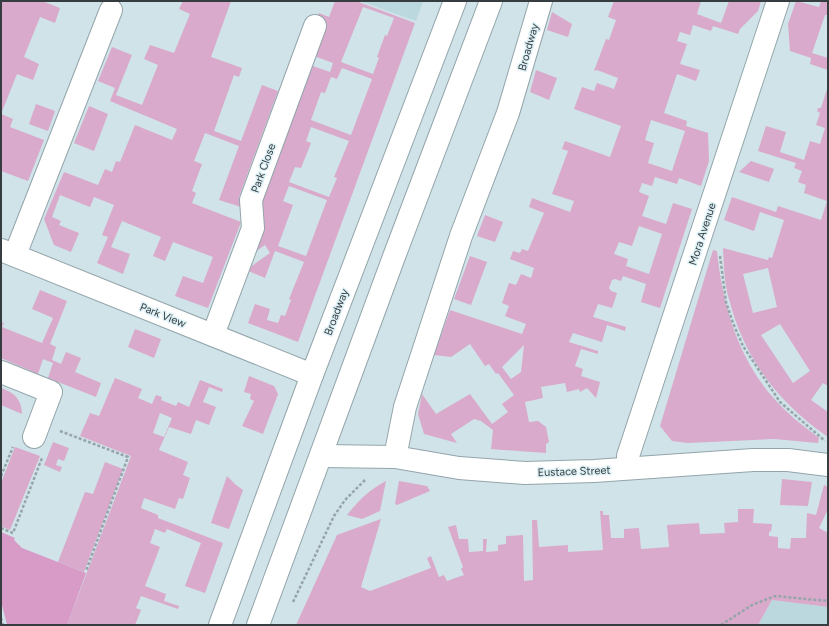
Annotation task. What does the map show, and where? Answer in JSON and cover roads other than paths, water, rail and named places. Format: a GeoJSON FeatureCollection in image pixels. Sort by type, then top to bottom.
{"type":"FeatureCollection","features":[{"type":"Feature","properties":{"kind":"main road","name":"Broadway"},"geometry":{"type":"LineString","coordinates":[[220,625],[312,375],[455,1]]}},
{"type":"Feature","properties":{"kind":"main road"},"geometry":{"type":"LineString","coordinates":[[258,625],[491,1]]}},
{"type":"Feature","properties":{"kind":"main road","name":"Broadway"},"geometry":{"type":"LineString","coordinates":[[395,457],[410,393],[461,236],[508,113],[541,1]]}},
{"type":"Feature","properties":{"kind":"main road","name":"Mora Avenue"},"geometry":{"type":"LineString","coordinates":[[629,468],[628,456],[778,1]]}},
{"type":"Feature","properties":{"kind":"main road","name":"Park View"},"geometry":{"type":"LineString","coordinates":[[112,10],[8,252],[312,375]]}},
{"type":"Feature","properties":{"kind":"main road","name":"Park Close"},"geometry":{"type":"LineString","coordinates":[[213,335],[253,228],[251,200],[316,26]]}},
{"type":"Feature","properties":{"kind":"main road"},"geometry":{"type":"LineString","coordinates":[[1,372],[51,392],[31,444]]}},
{"type":"Feature","properties":{"kind":"main road","name":"Eustace Street"},"geometry":{"type":"LineString","coordinates":[[321,456],[395,457],[458,468],[525,473],[753,460],[809,461],[828,465]]}}]}
